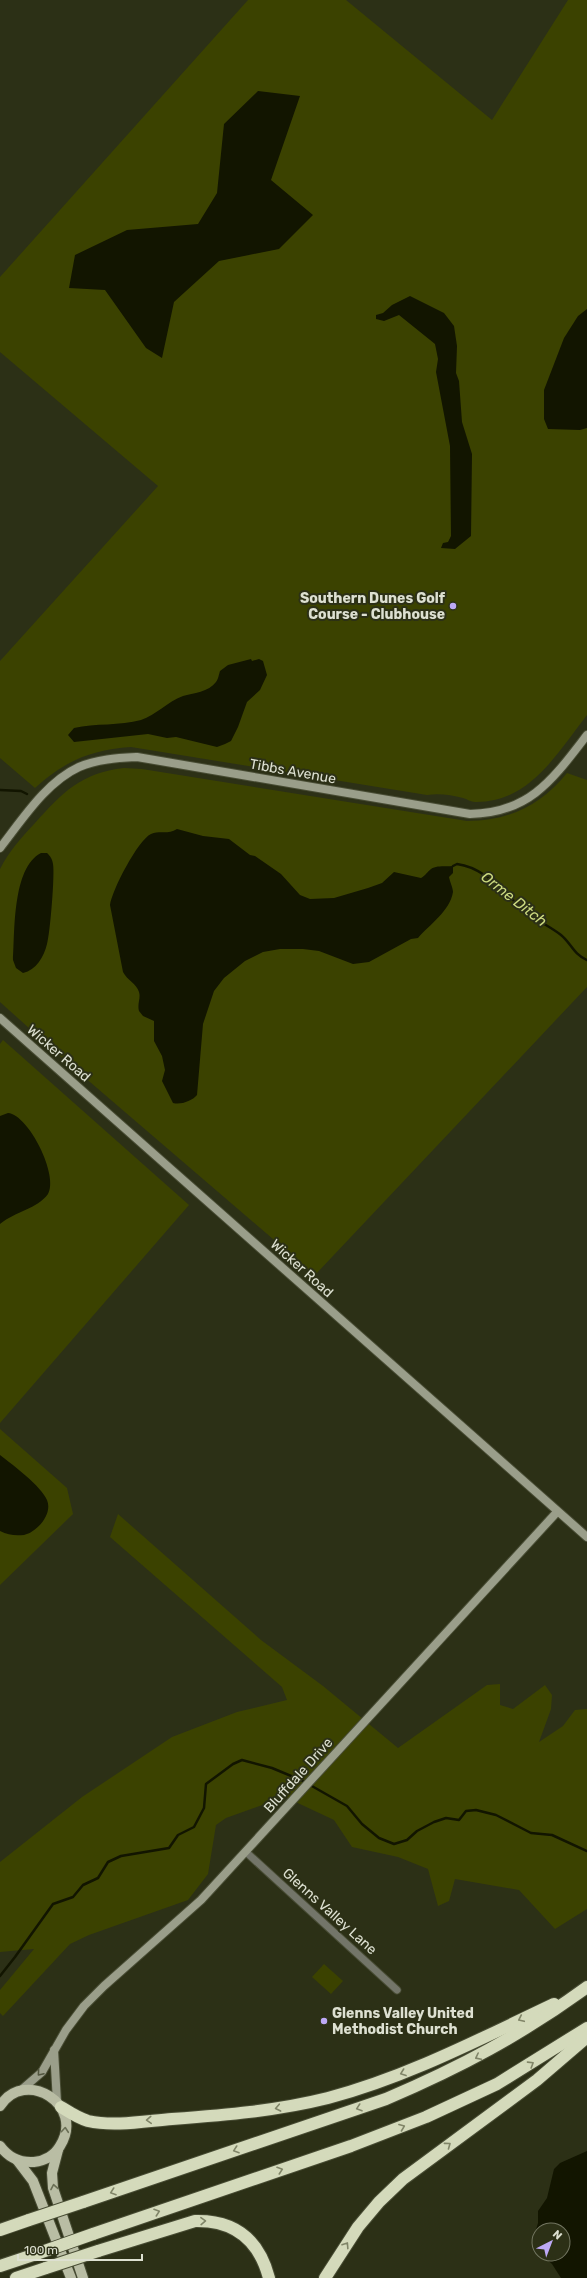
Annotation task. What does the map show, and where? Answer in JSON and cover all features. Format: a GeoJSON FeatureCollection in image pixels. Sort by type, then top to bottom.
{"type":"FeatureCollection","features":[{"type":"Feature","properties":{"kind":"highway"},"geometry":{"type":"LineString","coordinates":[[59,2104],[87,2120],[116,2122],[232,2115],[313,2101],[366,2086],[439,2059],[584,1989]]}},
{"type":"Feature","properties":{"kind":"highway"},"geometry":{"type":"LineString","coordinates":[[0,2230],[405,2091],[451,2070],[510,2039],[584,1989]]}},
{"type":"Feature","properties":{"kind":"highway"},"geometry":{"type":"LineString","coordinates":[[0,2266],[351,2146],[426,2117],[497,2084],[587,2028]]}},
{"type":"Feature","properties":{"kind":"highway"},"geometry":{"type":"LineString","coordinates":[[325,2278],[358,2227],[379,2202],[403,2179],[537,2080],[587,2037]]}},
{"type":"Feature","properties":{"kind":"highway"},"geometry":{"type":"LineString","coordinates":[[16,2278],[195,2221],[212,2220],[227,2225],[243,2234],[256,2247],[266,2265],[269,2278]]}},
{"type":"Feature","properties":{"kind":"main road"},"geometry":{"type":"LineString","coordinates":[[0,2106],[4,2099],[20,2091],[40,2091],[59,2104],[66,2117],[64,2140],[58,2150],[52,2173],[53,2188],[82,2278]]}},
{"type":"Feature","properties":{"kind":"main road"},"geometry":{"type":"LineString","coordinates":[[0,2146],[8,2155],[17,2160],[28,2162],[39,2161],[49,2157],[58,2150]]}},
{"type":"Feature","properties":{"kind":"main road"},"geometry":{"type":"LineString","coordinates":[[17,2160],[33,2181],[71,2278]]}},
{"type":"Feature","properties":{"kind":"street","name":"Tibbs Avenue"},"geometry":{"type":"LineString","coordinates":[[0,848],[52,785],[79,767],[107,759],[137,757],[470,814],[503,810],[532,797],[544,788],[587,735]]}},
{"type":"Feature","properties":{"kind":"street","name":"Wicker Road"},"geometry":{"type":"LineString","coordinates":[[0,1018],[557,1512],[586,1535]]}},
{"type":"Feature","properties":{"kind":"street","name":"Bluffdale Drive"},"geometry":{"type":"LineString","coordinates":[[20,2091],[42,2072],[66,2030],[104,1986],[170,1929],[246,1852],[279,1814],[557,1512]]}},
{"type":"Feature","properties":{"kind":"street","name":"Glenns Valley Lane"},"geometry":{"type":"LineString","coordinates":[[246,1852],[397,1990]]}},
{"type":"Feature","properties":{"kind":"street"},"geometry":{"type":"LineString","coordinates":[[54,2049],[59,2104]]}},
{"type":"Feature","properties":{"kind":"green space"},"geometry":{"type":"Polygon","coordinates":[[[248,0],[346,0],[492,120],[568,0],[587,0],[587,715],[553,759],[527,785],[511,794],[494,800],[474,802],[450,795],[427,795],[131,747],[103,751],[79,758],[57,771],[35,788],[0,758],[0,661],[158,486],[0,352],[0,277],[248,0]]]}},
{"type":"Feature","properties":{"kind":"green space"},"geometry":{"type":"Polygon","coordinates":[[[124,768],[142,769],[467,821],[497,818],[523,809],[546,794],[567,773],[587,780],[587,987],[315,1275],[69,1064],[0,1002],[0,869],[7,856],[21,839],[64,793],[84,779],[96,774],[124,768]]]}},
{"type":"Feature","properties":{"kind":"green space"},"geometry":{"type":"Polygon","coordinates":[[[3,1040],[189,1205],[0,1423],[0,1044],[3,1040]]]}},
{"type":"Feature","properties":{"kind":"green space"},"geometry":{"type":"Polygon","coordinates":[[[0,1429],[67,1488],[73,1514],[0,1585],[0,1429]]]}},
{"type":"Feature","properties":{"kind":"green space"},"geometry":{"type":"Polygon","coordinates":[[[118,1514],[261,1640],[323,1686],[398,1748],[487,1685],[500,1684],[500,1705],[513,1709],[545,1685],[552,1695],[551,1709],[539,1742],[563,1726],[575,1710],[587,1709],[587,1909],[555,1929],[519,1890],[455,1879],[449,1901],[438,1906],[428,1869],[398,1857],[352,1847],[334,1820],[285,1797],[226,1818],[216,1825],[208,1874],[188,1900],[89,1935],[70,1944],[3,2016],[0,2013],[0,1990],[34,1949],[0,1952],[0,1862],[82,1797],[172,1737],[237,1712],[287,1700],[282,1687],[110,1537],[118,1514]]]}},
{"type":"Feature","properties":{"kind":"green space"},"geometry":{"type":"Polygon","coordinates":[[[324,1964],[343,1981],[331,1994],[312,1977],[324,1964]]]}},
{"type":"Feature","properties":{"kind":"shaded area"},"geometry":{"type":"Polygon","coordinates":[[[258,91],[300,96],[271,180],[313,215],[279,249],[219,261],[174,302],[162,358],[146,348],[105,290],[69,288],[75,255],[127,230],[198,224],[217,193],[224,124],[258,91]]]}},
{"type":"Feature","properties":{"kind":"shaded area"},"geometry":{"type":"Polygon","coordinates":[[[410,296],[444,313],[454,326],[457,346],[456,373],[459,381],[462,422],[472,454],[471,536],[455,549],[441,548],[443,543],[448,542],[451,536],[450,446],[436,372],[438,359],[435,344],[399,315],[384,321],[376,319],[376,315],[383,313],[392,305],[410,296]]]}},
{"type":"Feature","properties":{"kind":"shaded area"},"geometry":{"type":"Polygon","coordinates":[[[587,309],[587,428],[580,430],[548,429],[544,419],[544,390],[564,338],[578,316],[587,309]]]}},
{"type":"Feature","properties":{"kind":"shaded area"},"geometry":{"type":"Polygon","coordinates":[[[251,659],[252,661],[259,659],[263,661],[267,675],[260,690],[247,702],[231,741],[225,744],[217,747],[176,737],[167,738],[148,734],[74,742],[68,735],[74,728],[90,725],[133,722],[146,718],[183,696],[201,692],[209,688],[217,681],[220,671],[228,665],[251,659]]]}},
{"type":"Feature","properties":{"kind":"shaded area"},"geometry":{"type":"Polygon","coordinates":[[[177,829],[203,836],[229,839],[250,855],[255,856],[281,874],[300,895],[310,899],[334,898],[368,888],[382,883],[394,872],[421,878],[431,869],[442,866],[453,866],[453,873],[449,877],[453,892],[444,911],[418,938],[411,939],[369,962],[353,964],[319,951],[303,949],[280,949],[263,952],[245,961],[224,978],[214,991],[203,1024],[197,1095],[186,1102],[173,1103],[162,1081],[165,1070],[162,1056],[154,1041],[154,1021],[143,1016],[139,1011],[138,989],[123,972],[110,905],[115,888],[126,866],[146,838],[154,833],[170,832],[177,829]]]}},
{"type":"Feature","properties":{"kind":"shaded area"},"geometry":{"type":"Polygon","coordinates":[[[41,853],[47,853],[51,857],[53,864],[53,891],[48,938],[46,949],[39,962],[32,969],[23,973],[16,968],[13,960],[17,902],[20,886],[25,872],[32,861],[41,853]]]}},
{"type":"Feature","properties":{"kind":"shaded area"},"geometry":{"type":"Polygon","coordinates":[[[8,1113],[16,1116],[25,1124],[33,1135],[46,1161],[50,1185],[48,1194],[38,1203],[0,1224],[0,1116],[8,1113]]]}},
{"type":"Feature","properties":{"kind":"shaded area"},"geometry":{"type":"Polygon","coordinates":[[[0,1455],[33,1482],[44,1494],[47,1500],[48,1511],[43,1522],[34,1530],[24,1535],[12,1535],[0,1531],[0,1455]]]}},
{"type":"Feature","properties":{"kind":"shaded area"},"geometry":{"type":"Polygon","coordinates":[[[587,2151],[587,2278],[561,2278],[550,2262],[571,2262],[571,2222],[538,2222],[538,2211],[547,2198],[554,2169],[560,2163],[587,2151]]]}},
{"type":"Feature","properties":{"kind":"waterway","name":"Orme Ditch"},"geometry":{"type":"LineString","coordinates":[[0,790],[21,791],[27,794]]}},
{"type":"Feature","properties":{"kind":"waterway","name":"Orme Ditch"},"geometry":{"type":"LineString","coordinates":[[453,866],[457,864],[468,867],[487,877],[529,914],[561,935],[578,955],[587,960]]}},
{"type":"Feature","properties":{"kind":"waterway"},"geometry":{"type":"LineString","coordinates":[[0,1976],[53,1904],[73,1897],[83,1885],[98,1878],[108,1862],[121,1856],[169,1848],[178,1835],[194,1827],[204,1808],[206,1784],[233,1764],[242,1760],[272,1768],[303,1781],[347,1806],[362,1824],[379,1838],[394,1844],[407,1840],[417,1831],[434,1822],[446,1818],[459,1820],[466,1811],[476,1810],[496,1815],[531,1833],[552,1835],[587,1851]]}},
{"type":"Feature","properties":{"kind":"place","name":"Southern Dunes Golf Course - Clubhouse"},"geometry":{"type":"Point","coordinates":[453,606]}},
{"type":"Feature","properties":{"kind":"place","name":"Glenns Valley United Methodist Church"},"geometry":{"type":"Point","coordinates":[324,2021]}}]}
